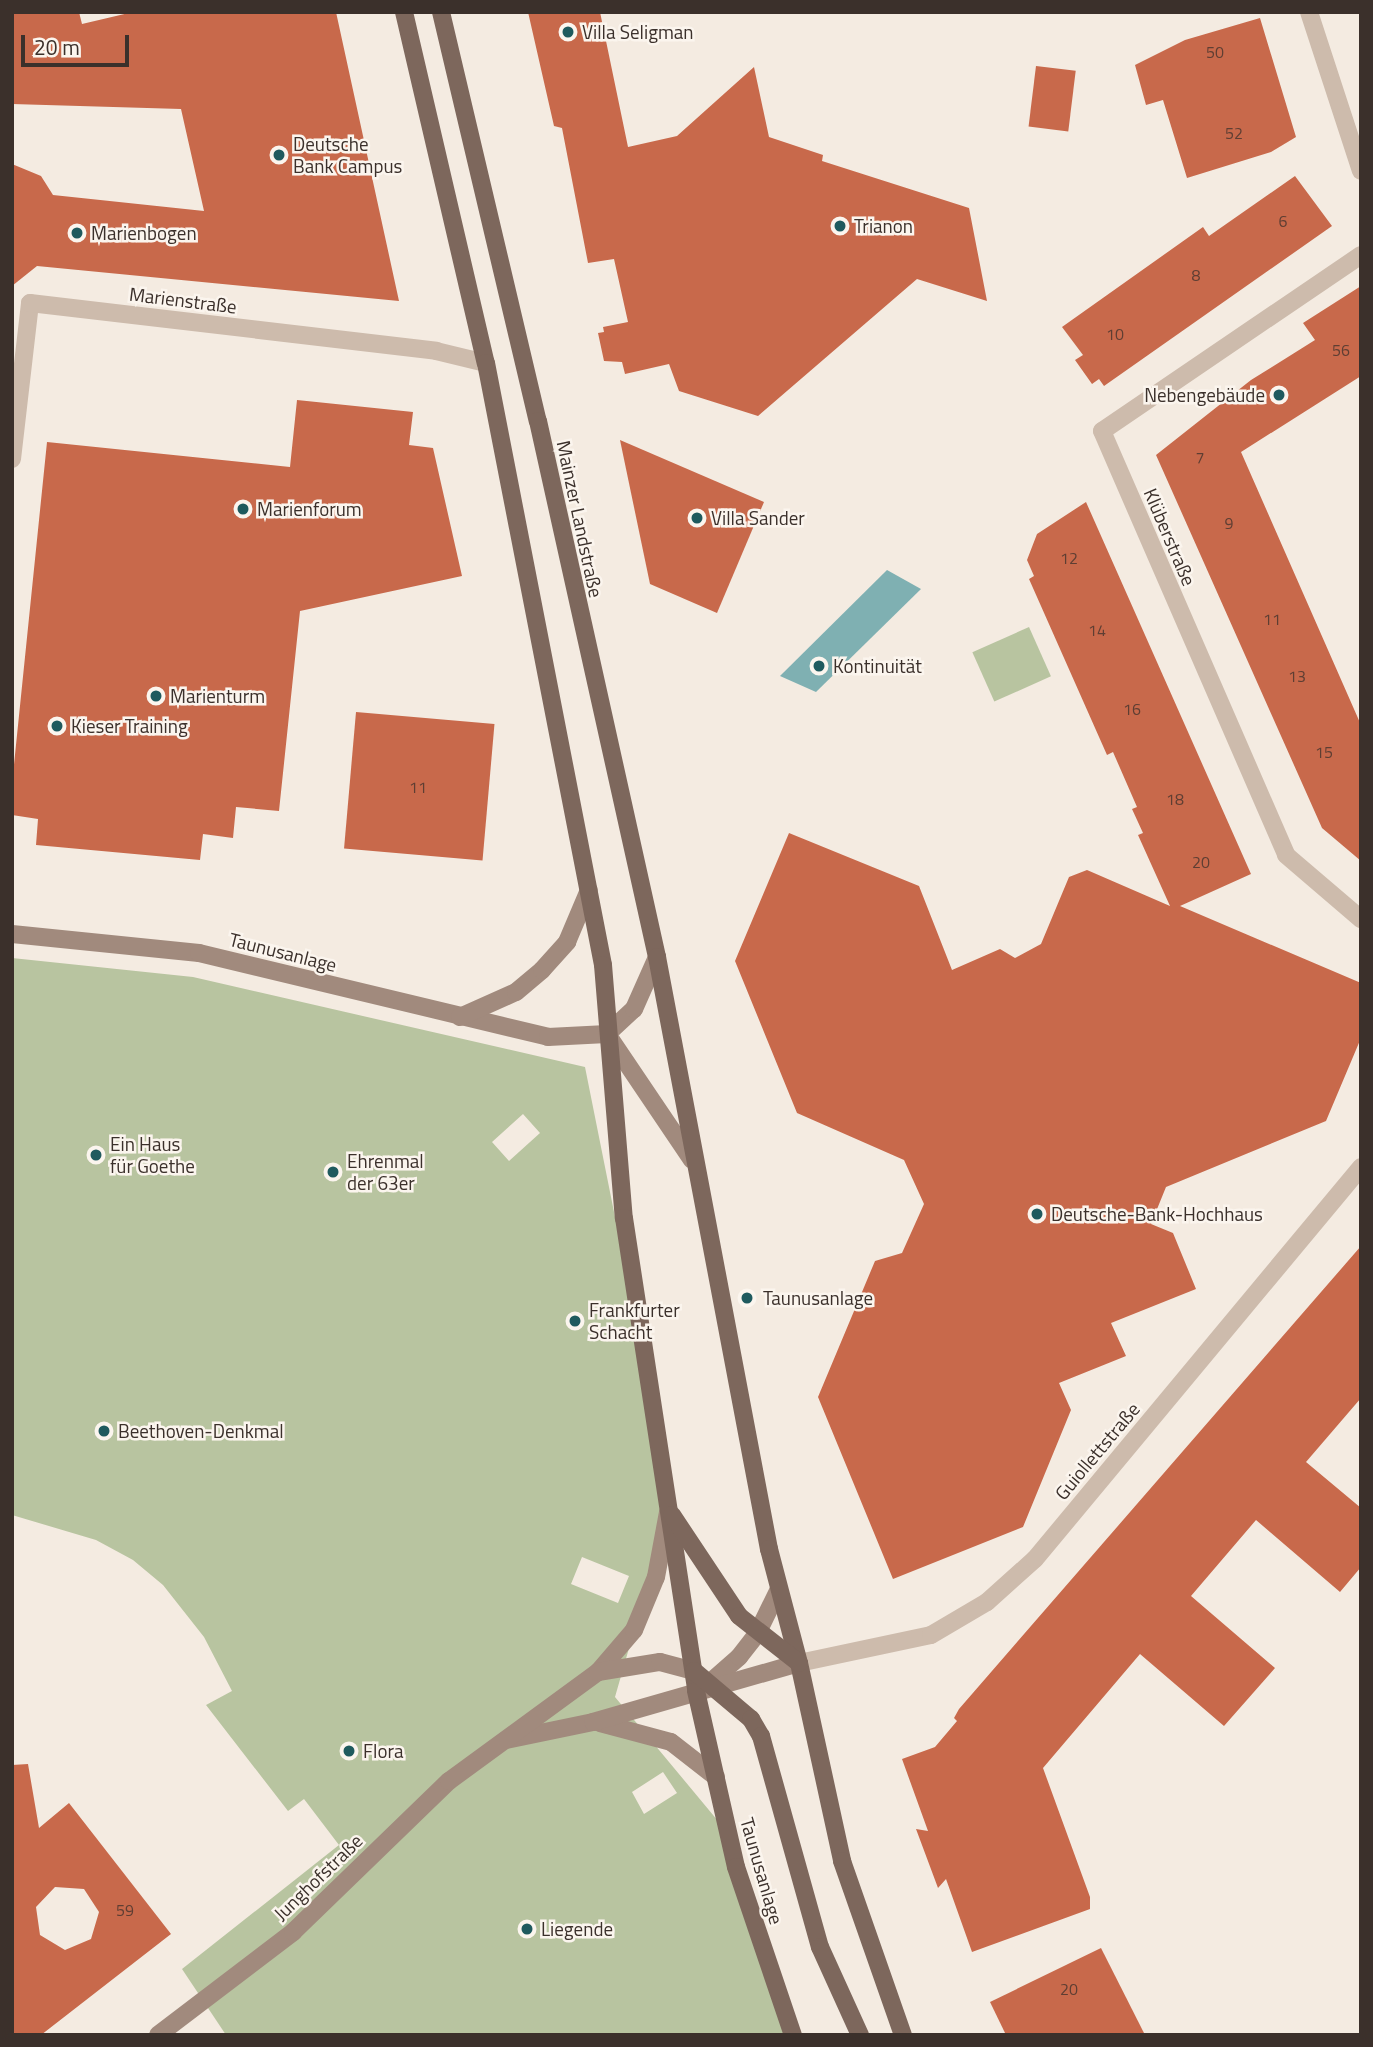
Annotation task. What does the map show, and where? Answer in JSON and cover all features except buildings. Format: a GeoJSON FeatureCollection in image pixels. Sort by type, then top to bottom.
{"type":"FeatureCollection","features":[{"type":"Feature","properties":{"kind":"main road"},"geometry":{"type":"LineString","coordinates":[[404,12],[486,363],[522,569],[603,965],[607,1034],[692,1160],[778,1591],[799,1663],[842,1861],[903,2035]]}},
{"type":"Feature","properties":{"kind":"main road","name":"Mainzer Landstraße"},"geometry":{"type":"LineString","coordinates":[[441,12],[538,421],[657,957],[692,1160]]}},
{"type":"Feature","properties":{"kind":"main road"},"geometry":{"type":"LineString","coordinates":[[460,1017],[516,992],[542,970],[567,943],[589,890]]}},
{"type":"Feature","properties":{"kind":"main road","name":"Taunusanlage"},"geometry":{"type":"LineString","coordinates":[[12,934],[199,953],[548,1037],[607,1034],[624,1218],[694,1671],[707,1687],[716,1777],[736,1867],[793,2035]]}},
{"type":"Feature","properties":{"kind":"main road"},"geometry":{"type":"LineString","coordinates":[[607,1034],[634,1009],[657,957]]}},
{"type":"Feature","properties":{"kind":"main road"},"geometry":{"type":"LineString","coordinates":[[598,1672],[635,1630],[656,1577],[668,1509]]}},
{"type":"Feature","properties":{"kind":"main road","name":"Taunusanlage"},"geometry":{"type":"LineString","coordinates":[[668,1509],[739,1616],[757,1634],[799,1663]]}},
{"type":"Feature","properties":{"kind":"main road"},"geometry":{"type":"LineString","coordinates":[[778,1591],[757,1634],[707,1687],[751,1719],[761,1736],[820,1947],[860,2035]]}},
{"type":"Feature","properties":{"kind":"main road","name":"Junghofstraße"},"geometry":{"type":"LineString","coordinates":[[158,2035],[293,1932],[449,1780],[598,1672],[660,1661],[694,1671]]}},
{"type":"Feature","properties":{"kind":"main road","name":"Junghofstraße"},"geometry":{"type":"LineString","coordinates":[[500,1742],[593,1722],[707,1687],[799,1663]]}},
{"type":"Feature","properties":{"kind":"main road"},"geometry":{"type":"LineString","coordinates":[[593,1722],[671,1742],[716,1777]]}},
{"type":"Feature","properties":{"kind":"street"},"geometry":{"type":"LineString","coordinates":[[1309,12],[1361,171]]}},
{"type":"Feature","properties":{"kind":"street","name":"Klüberstraße"},"geometry":{"type":"LineString","coordinates":[[1361,255],[1102,431],[1286,855],[1361,919]]}},
{"type":"Feature","properties":{"kind":"street","name":"Marienstraße"},"geometry":{"type":"LineString","coordinates":[[12,458],[30,303],[436,351],[486,363]]}},
{"type":"Feature","properties":{"kind":"street","name":"Guiollettstraße"},"geometry":{"type":"LineString","coordinates":[[799,1663],[931,1635],[987,1602],[1035,1559],[1361,1167]]}},
{"type":"Feature","properties":{"kind":"green space"},"geometry":{"type":"Polygon","coordinates":[[[1029,627],[1051,676],[994,702],[972,652],[1029,627]]]}},
{"type":"Feature","properties":{"kind":"green space"},"geometry":{"type":"Polygon","coordinates":[[[12,958],[193,977],[585,1067],[644,1362],[669,1509],[615,1697],[728,1833],[793,2035],[226,2035],[182,1969],[339,1845],[304,1799],[288,1811],[206,1705],[232,1691],[204,1637],[163,1585],[133,1560],[96,1540],[12,1515],[12,958]],[[523,1114],[492,1142],[509,1161],[540,1133],[523,1114]],[[582,1557],[571,1584],[618,1603],[629,1576],[582,1557]],[[663,1772],[632,1792],[644,1814],[677,1793],[663,1772]]]}},
{"type":"Feature","properties":{"kind":"water"},"geometry":{"type":"Polygon","coordinates":[[[887,570],[921,589],[816,692],[780,676],[887,570]]]}},
{"type":"Feature","properties":{"kind":"place","name":"Villa Seligman"},"geometry":{"type":"Point","coordinates":[568,32]}},
{"type":"Feature","properties":{"kind":"place","name":"Deutsche Bank Campus"},"geometry":{"type":"Point","coordinates":[279,155]}},
{"type":"Feature","properties":{"kind":"place","name":"Trianon"},"geometry":{"type":"Point","coordinates":[840,226]}},
{"type":"Feature","properties":{"kind":"place","name":"Marienbogen"},"geometry":{"type":"Point","coordinates":[77,233]}},
{"type":"Feature","properties":{"kind":"place","name":"Nebengebäude"},"geometry":{"type":"Point","coordinates":[1279,395]}},
{"type":"Feature","properties":{"kind":"place","name":"Marienforum"},"geometry":{"type":"Point","coordinates":[243,509]}},
{"type":"Feature","properties":{"kind":"place","name":"Villa Sander"},"geometry":{"type":"Point","coordinates":[697,518]}},
{"type":"Feature","properties":{"kind":"place","name":"Kontinuität"},"geometry":{"type":"Point","coordinates":[819,666]}},
{"type":"Feature","properties":{"kind":"place","name":"Marienturm"},"geometry":{"type":"Point","coordinates":[156,696]}},
{"type":"Feature","properties":{"kind":"place","name":"Kieser Training"},"geometry":{"type":"Point","coordinates":[57,726]}},
{"type":"Feature","properties":{"kind":"place","name":"Ein Haus für Goethe"},"geometry":{"type":"Point","coordinates":[96,1155]}},
{"type":"Feature","properties":{"kind":"place","name":"Ehrenmal der 63er"},"geometry":{"type":"Point","coordinates":[333,1172]}},
{"type":"Feature","properties":{"kind":"place","name":"Deutsche-Bank-Hochhaus"},"geometry":{"type":"Point","coordinates":[1037,1214]}},
{"type":"Feature","properties":{"kind":"place","name":"Taunusanlage"},"geometry":{"type":"Point","coordinates":[747,1298]}},
{"type":"Feature","properties":{"kind":"place","name":"Frankfurter Schacht"},"geometry":{"type":"Point","coordinates":[575,1321]}},
{"type":"Feature","properties":{"kind":"place","name":"Beethoven-Denkmal"},"geometry":{"type":"Point","coordinates":[104,1431]}},
{"type":"Feature","properties":{"kind":"place","name":"Flora"},"geometry":{"type":"Point","coordinates":[349,1751]}},
{"type":"Feature","properties":{"kind":"place","name":"Liegende"},"geometry":{"type":"Point","coordinates":[527,1929]}}]}
